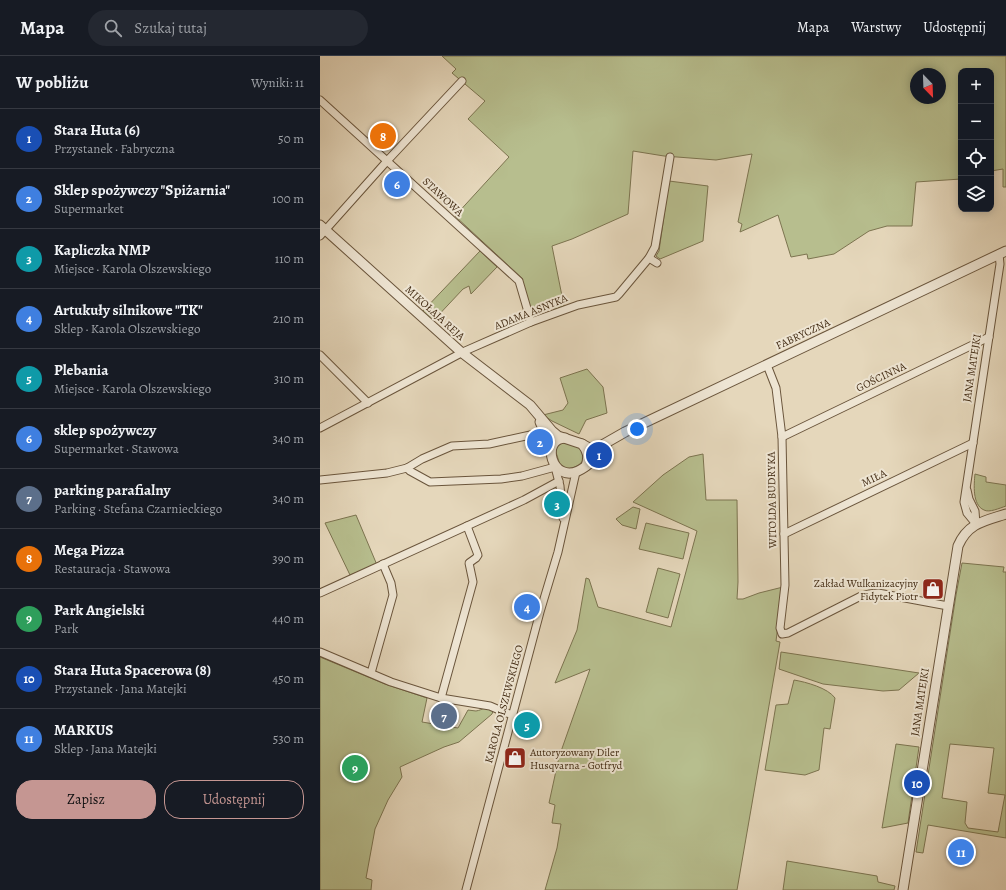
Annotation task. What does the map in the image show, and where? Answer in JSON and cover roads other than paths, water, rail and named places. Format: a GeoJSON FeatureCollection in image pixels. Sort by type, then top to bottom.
{"type":"FeatureCollection","features":[{"type":"Feature","properties":{"kind":"street"},"geometry":{"type":"LineString","coordinates":[[322,230],[462,82]]}},
{"type":"Feature","properties":{"kind":"street","name":"STAWOWA"},"geometry":{"type":"LineString","coordinates":[[320,100],[519,281],[531,322]]}},
{"type":"Feature","properties":{"kind":"street","name":"ADAMA ASNYKA"},"geometry":{"type":"LineString","coordinates":[[320,428],[461,352],[531,322],[578,305],[616,297],[649,258],[655,247],[670,156]]}},
{"type":"Feature","properties":{"kind":"street","name":"MIKOŁAJA REJA"},"geometry":{"type":"LineString","coordinates":[[322,230],[461,352],[530,405],[548,432]]}},
{"type":"Feature","properties":{"kind":"street","name":"JANA MATEJKI"},"geometry":{"type":"LineString","coordinates":[[904,890],[958,546],[961,538],[976,524],[975,511],[969,499],[966,486],[1000,264],[1003,253]]}},
{"type":"Feature","properties":{"kind":"street","name":"FABRYCZNA"},"geometry":{"type":"LineString","coordinates":[[582,444],[588,448],[594,449],[625,432],[1003,253]]}},
{"type":"Feature","properties":{"kind":"street"},"geometry":{"type":"LineString","coordinates":[[649,258],[656,263]]}},
{"type":"Feature","properties":{"kind":"street","name":"GOŚCINNA"},"geometry":{"type":"LineString","coordinates":[[782,437],[989,337]]}},
{"type":"Feature","properties":{"kind":"street"},"geometry":{"type":"LineString","coordinates":[[320,355],[368,403]]}},
{"type":"Feature","properties":{"kind":"street","name":"WITOLDA BUDRYKA"},"geometry":{"type":"LineString","coordinates":[[767,365],[777,394],[782,437],[785,585],[780,631],[782,634],[785,634],[861,596],[869,594],[878,593],[948,606]]}},
{"type":"Feature","properties":{"kind":"street"},"geometry":{"type":"LineString","coordinates":[[320,480],[387,473],[407,468],[422,459],[452,446],[489,444],[548,432],[582,444],[588,454],[586,466],[576,472],[567,474],[559,470],[556,467],[551,452],[548,432]]}},
{"type":"Feature","properties":{"kind":"street"},"geometry":{"type":"LineString","coordinates":[[551,452],[552,445],[555,441],[562,438],[567,438]]}},
{"type":"Feature","properties":{"kind":"street","name":"FABRYCZNA"},"geometry":{"type":"LineString","coordinates":[[586,466],[612,440]]}},
{"type":"Feature","properties":{"kind":"street","name":"MIŁA"},"geometry":{"type":"LineString","coordinates":[[784,534],[972,443]]}},
{"type":"Feature","properties":{"kind":"street"},"geometry":{"type":"LineString","coordinates":[[407,468],[430,482],[500,480],[556,467]]}},
{"type":"Feature","properties":{"kind":"street","name":"KAROLA OLSZEWSKIEGO"},"geometry":{"type":"LineString","coordinates":[[556,467],[564,524]]}},
{"type":"Feature","properties":{"kind":"street","name":"KAROLA OLSZEWSKIEGO"},"geometry":{"type":"LineString","coordinates":[[466,890],[540,612],[558,552],[576,472]]}},
{"type":"Feature","properties":{"kind":"street"},"geometry":{"type":"LineString","coordinates":[[320,593],[524,500],[559,482]]}},
{"type":"Feature","properties":{"kind":"street"},"geometry":{"type":"LineString","coordinates":[[976,524],[1006,514]]}},
{"type":"Feature","properties":{"kind":"street"},"geometry":{"type":"LineString","coordinates":[[441,698],[473,582],[469,563],[478,555],[467,526]]}},
{"type":"Feature","properties":{"kind":"street"},"geometry":{"type":"LineString","coordinates":[[371,673],[393,594],[392,584],[383,564]]}},
{"type":"Feature","properties":{"kind":"street"},"geometry":{"type":"LineString","coordinates":[[320,652],[391,682],[441,698],[490,706],[513,715]]}},
{"type":"Feature","properties":{"kind":"place","name":"Mega Pizza"},"geometry":{"type":"Point","coordinates":[383,136]}},
{"type":"Feature","properties":{"kind":"place","name":"sklep spożywczy"},"geometry":{"type":"Point","coordinates":[397,184]}},
{"type":"Feature","properties":{"kind":"place","name":"Sklep spożywczy \"Spiżarnia\""},"geometry":{"type":"Point","coordinates":[540,442]}},
{"type":"Feature","properties":{"kind":"place","name":"Stara Huta (6)"},"geometry":{"type":"Point","coordinates":[599,455]}},
{"type":"Feature","properties":{"kind":"place","name":"Kapliczka NMP"},"geometry":{"type":"Point","coordinates":[557,504]}},
{"type":"Feature","properties":{"kind":"place","name":"Zakład Wulkanizacyjny Fidytek Piotr"},"geometry":{"type":"Point","coordinates":[933,589]}},
{"type":"Feature","properties":{"kind":"place","name":"Artukuły silnikowe \"TK\""},"geometry":{"type":"Point","coordinates":[527,607]}},
{"type":"Feature","properties":{"kind":"place","name":"parking parafialny"},"geometry":{"type":"Point","coordinates":[444,716]}},
{"type":"Feature","properties":{"kind":"place","name":"Plebania"},"geometry":{"type":"Point","coordinates":[527,725]}},
{"type":"Feature","properties":{"kind":"place","name":"Autoryzowany Diler Husqvarna - Gotfryd"},"geometry":{"type":"Point","coordinates":[515,758]}},
{"type":"Feature","properties":{"kind":"place","name":"Park Angielski"},"geometry":{"type":"Point","coordinates":[355,768]}},
{"type":"Feature","properties":{"kind":"place","name":"Stara Huta Spacerowa (8)"},"geometry":{"type":"Point","coordinates":[917,783]}},
{"type":"Feature","properties":{"kind":"place","name":"MARKUS"},"geometry":{"type":"Point","coordinates":[961,852]}}]}
